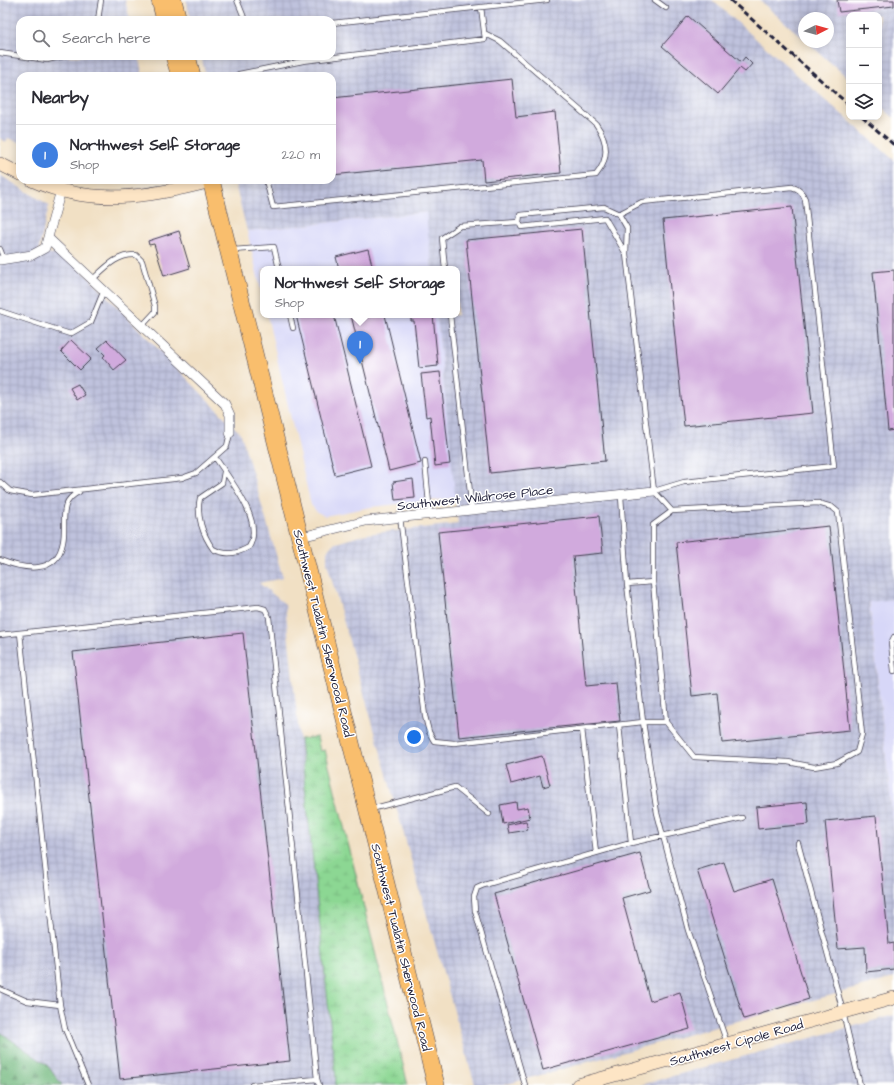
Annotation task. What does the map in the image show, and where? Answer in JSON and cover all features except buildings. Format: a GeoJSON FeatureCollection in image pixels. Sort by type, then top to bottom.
{"type":"FeatureCollection","features":[{"type":"Feature","properties":{"kind":"highway"},"geometry":{"type":"LineString","coordinates":[[160,0],[164,16]]}},
{"type":"Feature","properties":{"kind":"highway"},"geometry":{"type":"LineString","coordinates":[[173,0],[177,16]]}},
{"type":"Feature","properties":{"kind":"highway"},"geometry":{"type":"LineString","coordinates":[[175,60],[179,72]]}},
{"type":"Feature","properties":{"kind":"highway"},"geometry":{"type":"LineString","coordinates":[[188,60],[191,72]]}},
{"type":"Feature","properties":{"kind":"highway","name":"Southwest Tualatin Sherwood Road"},"geometry":{"type":"LineString","coordinates":[[213,184],[436,1085]]}},
{"type":"Feature","properties":{"kind":"street"},"geometry":{"type":"LineString","coordinates":[[0,164],[16,172]]}},
{"type":"Feature","properties":{"kind":"street"},"geometry":{"type":"LineString","coordinates":[[44,184],[61,190],[109,198],[139,197],[177,190],[198,184]]}},
{"type":"Feature","properties":{"kind":"street"},"geometry":{"type":"LineString","coordinates":[[2,260],[32,255],[45,248],[61,190]]}},
{"type":"Feature","properties":{"kind":"street"},"geometry":{"type":"LineString","coordinates":[[48,238],[225,404],[230,415],[230,433]]}},
{"type":"Feature","properties":{"kind":"street","name":"Southwest Wildrose Place"},"geometry":{"type":"LineString","coordinates":[[301,537],[366,521],[621,496],[654,491]]}},
{"type":"Feature","properties":{"kind":"street","name":"Southwest Cipole Road"},"geometry":{"type":"LineString","coordinates":[[578,1085],[894,998]]}},
{"type":"Feature","properties":{"kind":"lane"},"geometry":{"type":"LineString","coordinates":[[99,16],[101,0]]}},
{"type":"Feature","properties":{"kind":"lane"},"geometry":{"type":"LineString","coordinates":[[237,0],[243,16]]}},
{"type":"Feature","properties":{"kind":"lane"},"geometry":{"type":"LineString","coordinates":[[336,23],[547,0]]}},
{"type":"Feature","properties":{"kind":"lane"},"geometry":{"type":"LineString","coordinates":[[655,0],[666,8]]}},
{"type":"Feature","properties":{"kind":"lane"},"geometry":{"type":"LineString","coordinates":[[336,55],[485,39],[481,7]]}},
{"type":"Feature","properties":{"kind":"lane"},"geometry":{"type":"LineString","coordinates":[[267,184],[273,207],[596,175],[606,158],[606,147],[603,133],[596,124],[500,41],[484,33]]}},
{"type":"Feature","properties":{"kind":"lane"},"geometry":{"type":"LineString","coordinates":[[0,53],[16,55]]}},
{"type":"Feature","properties":{"kind":"lane"},"geometry":{"type":"LineString","coordinates":[[248,72],[299,60]]}},
{"type":"Feature","properties":{"kind":"lane"},"geometry":{"type":"LineString","coordinates":[[619,214],[642,202],[792,188],[798,189],[803,193],[806,199],[834,466],[684,482],[654,491]]}},
{"type":"Feature","properties":{"kind":"lane"},"geometry":{"type":"LineString","coordinates":[[626,254],[605,218],[521,227],[519,222],[520,215],[604,207],[619,214],[627,228],[626,254],[654,491],[672,511]]}},
{"type":"Feature","properties":{"kind":"lane"},"geometry":{"type":"LineString","coordinates":[[445,266],[442,238],[460,226],[519,222]]}},
{"type":"Feature","properties":{"kind":"lane"},"geometry":{"type":"LineString","coordinates":[[229,250],[274,247],[278,266]]}},
{"type":"Feature","properties":{"kind":"lane"},"geometry":{"type":"LineString","coordinates":[[0,249],[2,260]]}},
{"type":"Feature","properties":{"kind":"lane"},"geometry":{"type":"LineString","coordinates":[[92,280],[117,258],[125,254],[136,255],[142,261],[155,306],[155,312],[142,326]]}},
{"type":"Feature","properties":{"kind":"lane"},"geometry":{"type":"LineString","coordinates":[[0,311],[70,334],[91,322],[104,290]]}},
{"type":"Feature","properties":{"kind":"lane"},"geometry":{"type":"LineString","coordinates":[[291,318],[293,328]]}},
{"type":"Feature","properties":{"kind":"lane"},"geometry":{"type":"LineString","coordinates":[[450,318],[472,510]]}},
{"type":"Feature","properties":{"kind":"lane"},"geometry":{"type":"LineString","coordinates":[[0,482],[10,491],[32,495],[182,478],[196,473],[227,446],[230,433]]}},
{"type":"Feature","properties":{"kind":"lane"},"geometry":{"type":"LineString","coordinates":[[215,457],[249,510],[254,533],[249,547],[234,553],[225,554],[213,549],[202,526],[199,511],[200,498],[222,483],[224,472]]}},
{"type":"Feature","properties":{"kind":"lane"},"geometry":{"type":"LineString","coordinates":[[425,462],[430,514]]}},
{"type":"Feature","properties":{"kind":"lane"},"geometry":{"type":"LineString","coordinates":[[0,560],[19,567],[38,568],[50,563],[60,553],[64,541],[65,505],[70,498],[82,490]]}},
{"type":"Feature","properties":{"kind":"lane"},"geometry":{"type":"LineString","coordinates":[[621,496],[627,584],[643,722],[657,813],[688,930],[727,1045]]}},
{"type":"Feature","properties":{"kind":"lane"},"geometry":{"type":"LineString","coordinates":[[818,503],[832,506],[838,512],[862,734],[856,752],[837,763],[814,766],[788,762],[694,758],[666,722],[653,582],[652,526],[672,511],[818,503]]}},
{"type":"Feature","properties":{"kind":"lane"},"geometry":{"type":"LineString","coordinates":[[400,517],[425,716],[429,732],[434,740],[454,743],[582,728],[643,722],[666,722]]}},
{"type":"Feature","properties":{"kind":"lane"},"geometry":{"type":"LineString","coordinates":[[627,584],[653,582]]}},
{"type":"Feature","properties":{"kind":"lane"},"geometry":{"type":"LineString","coordinates":[[0,635],[258,607],[265,609],[269,617],[317,1079],[319,1085]]}},
{"type":"Feature","properties":{"kind":"lane"},"geometry":{"type":"LineString","coordinates":[[20,633],[60,1005],[65,1029],[88,1085]]}},
{"type":"Feature","properties":{"kind":"lane"},"geometry":{"type":"LineString","coordinates":[[894,637],[891,643],[894,671]]}},
{"type":"Feature","properties":{"kind":"lane"},"geometry":{"type":"LineString","coordinates":[[618,725],[631,843]]}},
{"type":"Feature","properties":{"kind":"lane"},"geometry":{"type":"LineString","coordinates":[[582,728],[596,853]]}},
{"type":"Feature","properties":{"kind":"lane"},"geometry":{"type":"LineString","coordinates":[[368,810],[455,787],[489,814]]}},
{"type":"Feature","properties":{"kind":"lane"},"geometry":{"type":"LineString","coordinates":[[524,1085],[475,911],[474,897],[477,888],[631,843],[742,818]]}},
{"type":"Feature","properties":{"kind":"lane"},"geometry":{"type":"LineString","coordinates":[[798,843],[843,1012],[858,1082],[860,1085]]}},
{"type":"Feature","properties":{"kind":"lane"},"geometry":{"type":"LineString","coordinates":[[0,988],[26,1001],[60,1005]]}},
{"type":"Feature","properties":{"kind":"lane"},"geometry":{"type":"LineString","coordinates":[[252,1085],[317,1079]]}},
{"type":"Feature","properties":{"kind":"shaded area"},"geometry":{"type":"Polygon","coordinates":[[[0,0],[125,0],[129,16],[16,16],[16,60],[139,60],[142,72],[16,72],[16,141],[8,138],[6,142],[0,138],[0,0]]]}},
{"type":"Feature","properties":{"kind":"shaded area"},"geometry":{"type":"Polygon","coordinates":[[[186,0],[712,0],[846,118],[846,120],[848,120],[894,160],[894,599],[869,602],[894,833],[894,978],[504,1085],[475,1085],[327,563],[327,551],[333,544],[366,534],[458,524],[437,318],[460,318],[460,266],[432,266],[426,212],[247,231],[235,184],[336,184],[336,72],[205,72],[202,60],[336,60],[336,16],[190,16],[186,0]]]}},
{"type":"Feature","properties":{"kind":"shaded area"},"geometry":{"type":"Polygon","coordinates":[[[759,0],[894,0],[894,118],[882,108],[882,12],[846,12],[846,76],[814,48],[834,48],[834,12],[798,12],[798,34],[759,0]]]}},
{"type":"Feature","properties":{"kind":"shaded area"},"geometry":{"type":"Polygon","coordinates":[[[0,175],[49,205],[38,253],[66,254],[241,434],[283,578],[259,583],[285,604],[336,1078],[335,1085],[62,1085],[47,1065],[0,1032],[0,175]]]}},
{"type":"Feature","properties":{"kind":"shaded area"},"geometry":{"type":"Polygon","coordinates":[[[427,212],[432,266],[260,266],[260,286],[247,231],[427,212]]]}},
{"type":"Feature","properties":{"kind":"shaded area"},"geometry":{"type":"Polygon","coordinates":[[[268,318],[437,318],[456,498],[371,507],[325,516],[317,512],[311,505],[268,318]]]}},
{"type":"Feature","properties":{"kind":"shaded area"},"geometry":{"type":"Polygon","coordinates":[[[894,599],[894,833],[869,601],[894,599]]]}},
{"type":"Feature","properties":{"kind":"shaded area"},"geometry":{"type":"Polygon","coordinates":[[[894,1015],[894,1085],[640,1085],[894,1015]]]}},
{"type":"Feature","properties":{"kind":"green space"},"geometry":{"type":"Polygon","coordinates":[[[317,737],[320,751],[325,750],[408,1085],[335,1085],[336,1078],[300,739],[317,737]]]}},
{"type":"Feature","properties":{"kind":"green space"},"geometry":{"type":"Polygon","coordinates":[[[0,1032],[47,1065],[62,1085],[0,1085],[0,1032]]]}},
{"type":"Feature","properties":{"kind":"railway"},"geometry":{"type":"LineString","coordinates":[[730,0],[846,102]]}},
{"type":"Feature","properties":{"kind":"railway"},"geometry":{"type":"LineString","coordinates":[[865,120],[894,145]]}},
{"type":"Feature","properties":{"kind":"place","name":"Northwest Self Storage"},"geometry":{"type":"Point","coordinates":[360,364]}}]}
